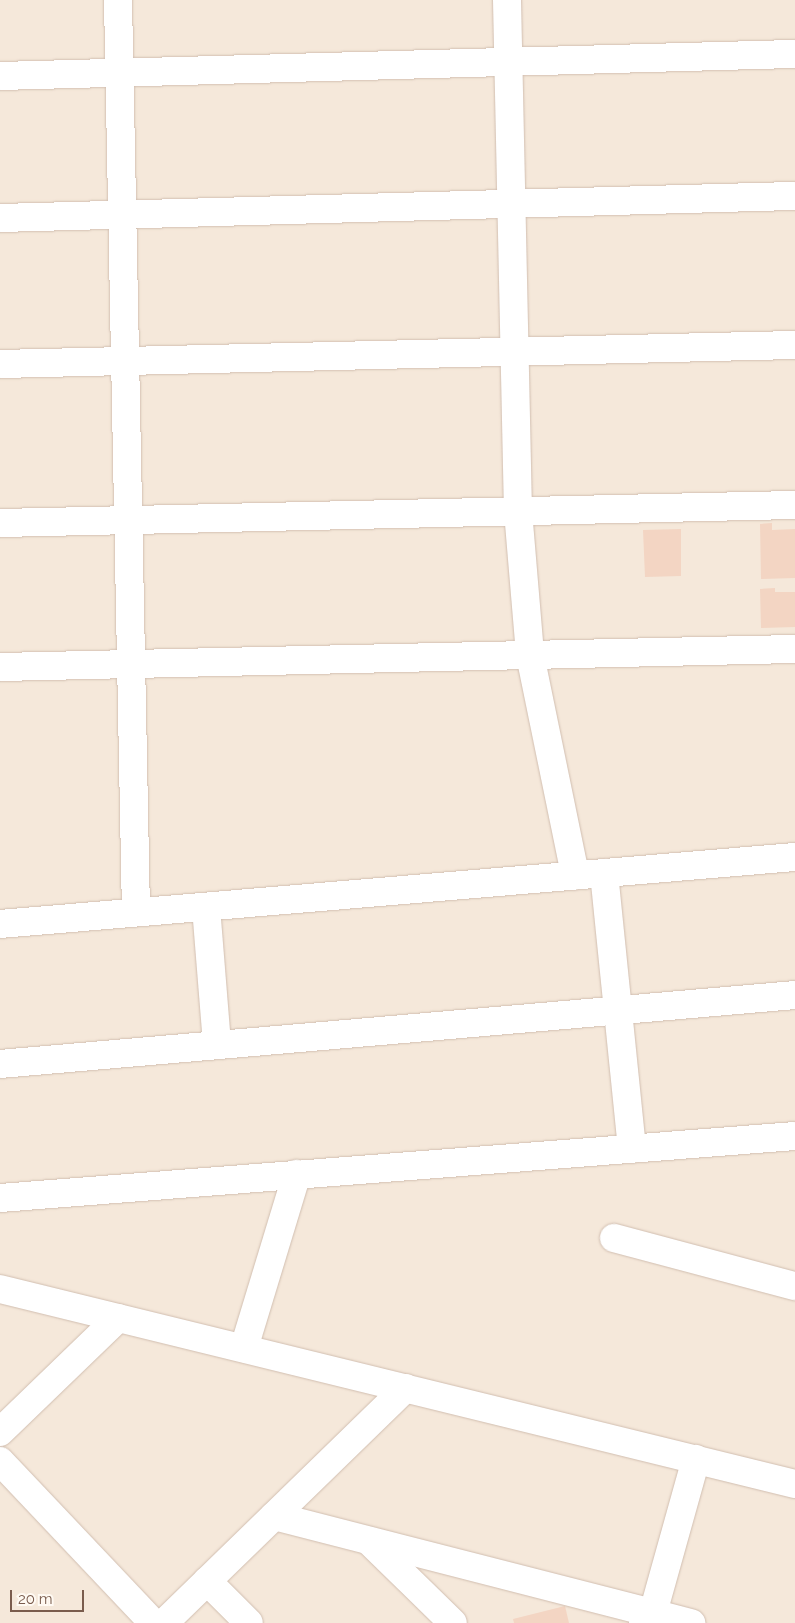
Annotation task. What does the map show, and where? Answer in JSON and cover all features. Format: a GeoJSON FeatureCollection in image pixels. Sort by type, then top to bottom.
{"type":"FeatureCollection","features":[{"type":"Feature","properties":{"kind":"street"},"geometry":{"type":"LineString","coordinates":[[118,0],[136,912]]}},
{"type":"Feature","properties":{"kind":"street"},"geometry":{"type":"LineString","coordinates":[[507,0],[518,511],[530,655],[575,875]]}},
{"type":"Feature","properties":{"kind":"street"},"geometry":{"type":"LineString","coordinates":[[0,76],[795,54]]}},
{"type":"Feature","properties":{"kind":"street"},"geometry":{"type":"LineString","coordinates":[[0,218],[795,196]]}},
{"type":"Feature","properties":{"kind":"street"},"geometry":{"type":"LineString","coordinates":[[0,364],[795,345]]}},
{"type":"Feature","properties":{"kind":"street"},"geometry":{"type":"LineString","coordinates":[[0,523],[795,505]]}},
{"type":"Feature","properties":{"kind":"street"},"geometry":{"type":"LineString","coordinates":[[0,667],[795,649]]}},
{"type":"Feature","properties":{"kind":"street"},"geometry":{"type":"LineString","coordinates":[[0,924],[795,857]]}},
{"type":"Feature","properties":{"kind":"street"},"geometry":{"type":"LineString","coordinates":[[604,873],[632,1149]]}},
{"type":"Feature","properties":{"kind":"street"},"geometry":{"type":"LineString","coordinates":[[206,906],[218,1045]]}},
{"type":"Feature","properties":{"kind":"street"},"geometry":{"type":"LineString","coordinates":[[0,1064],[795,995]]}},
{"type":"Feature","properties":{"kind":"street"},"geometry":{"type":"LineString","coordinates":[[0,1198],[795,1136]]}},
{"type":"Feature","properties":{"kind":"street"},"geometry":{"type":"LineString","coordinates":[[244,1348],[297,1174]]}},
{"type":"Feature","properties":{"kind":"street"},"geometry":{"type":"LineString","coordinates":[[614,1238],[795,1286]]}},
{"type":"Feature","properties":{"kind":"street"},"geometry":{"type":"LineString","coordinates":[[0,1289],[795,1484]]}},
{"type":"Feature","properties":{"kind":"street"},"geometry":{"type":"LineString","coordinates":[[0,1432],[118,1318]]}},
{"type":"Feature","properties":{"kind":"street"},"geometry":{"type":"LineString","coordinates":[[164,1623],[406,1388]]}},
{"type":"Feature","properties":{"kind":"street"},"geometry":{"type":"LineString","coordinates":[[648,1618],[696,1460]]}},
{"type":"Feature","properties":{"kind":"street"},"geometry":{"type":"LineString","coordinates":[[0,1461],[153,1623]]}},
{"type":"Feature","properties":{"kind":"street"},"geometry":{"type":"LineString","coordinates":[[274,1516],[368,1540],[648,1618],[691,1623]]}},
{"type":"Feature","properties":{"kind":"street"},"geometry":{"type":"LineString","coordinates":[[368,1540],[453,1623]]}},
{"type":"Feature","properties":{"kind":"street"},"geometry":{"type":"LineString","coordinates":[[207,1582],[250,1623]]}},
{"type":"Feature","properties":{"kind":"shaded area"},"geometry":{"type":"Polygon","coordinates":[[[0,0],[795,0],[795,1623],[0,1623],[0,0]]]}},
{"type":"Feature","properties":{"kind":"building"},"geometry":{"type":"Polygon","coordinates":[[[772,523],[772,530],[795,529],[795,578],[761,579],[760,524],[772,523]]]}},
{"type":"Feature","properties":{"kind":"building"},"geometry":{"type":"Polygon","coordinates":[[[681,529],[681,576],[645,577],[643,530],[681,529]]]}},
{"type":"Feature","properties":{"kind":"building"},"geometry":{"type":"Polygon","coordinates":[[[775,588],[775,592],[795,592],[795,627],[761,628],[760,589],[775,588]]]}},
{"type":"Feature","properties":{"kind":"building"},"geometry":{"type":"Polygon","coordinates":[[[565,1606],[569,1623],[514,1623],[513,1619],[565,1606]]]}}]}
